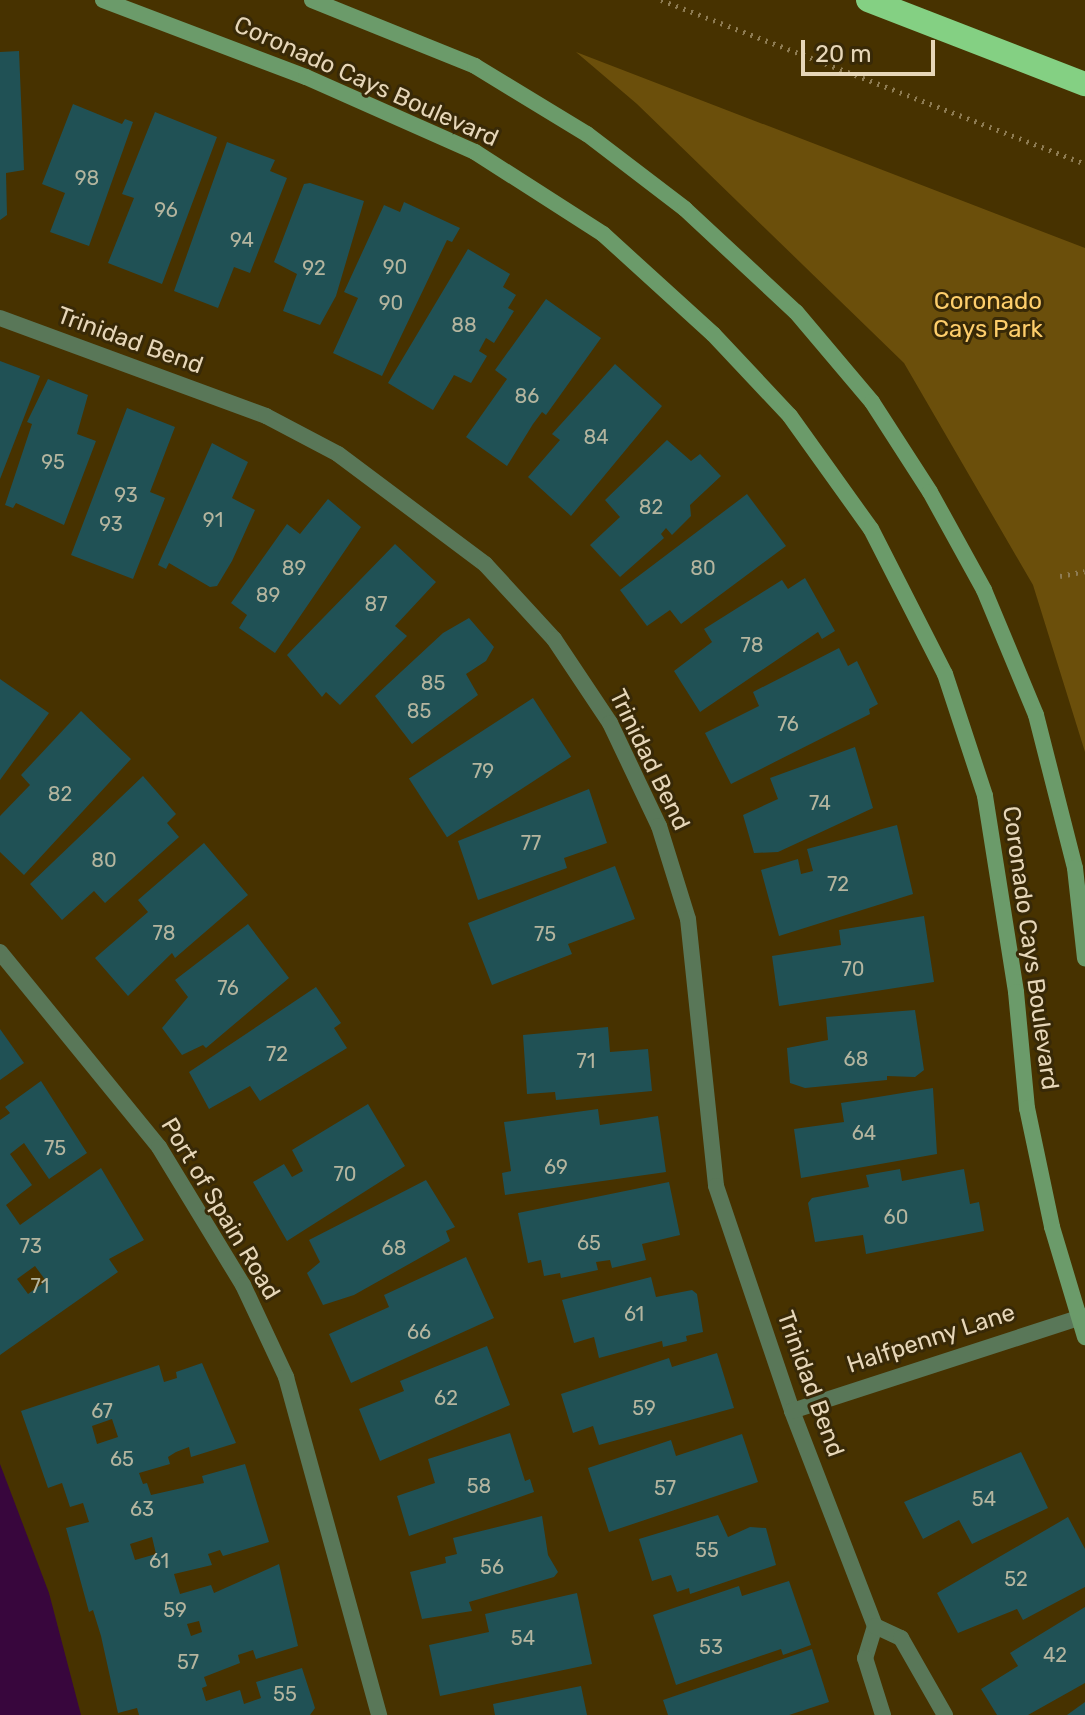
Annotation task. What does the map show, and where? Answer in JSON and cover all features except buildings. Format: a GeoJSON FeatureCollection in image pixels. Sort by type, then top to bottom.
{"type":"FeatureCollection","features":[{"type":"Feature","properties":{"kind":"highway"},"geometry":{"type":"LineString","coordinates":[[868,0],[1085,84]]}},
{"type":"Feature","properties":{"kind":"street","name":"Coronado Cays Boulevard"},"geometry":{"type":"LineString","coordinates":[[103,0],[306,77],[475,152],[603,234],[713,334],[790,416],[871,529],[925,634],[945,674],[985,796],[1016,992],[1027,1108],[1052,1227],[1082,1317],[1085,1337]]}},
{"type":"Feature","properties":{"kind":"street","name":"Coronado Cays Boulevard"},"geometry":{"type":"LineString","coordinates":[[312,0],[475,66],[587,134],[685,209],[796,312],[872,402],[930,492],[984,590],[1036,715],[1075,868],[1085,958]]}},
{"type":"Feature","properties":{"kind":"street","name":"Trinidad Bend"},"geometry":{"type":"LineString","coordinates":[[0,318],[266,416],[338,454],[485,564],[554,639],[610,723],[663,839],[688,919],[716,1186],[792,1411],[875,1626]]}},
{"type":"Feature","properties":{"kind":"street","name":"Port of Spain Road"},"geometry":{"type":"LineString","coordinates":[[0,952],[159,1147],[243,1285],[286,1377],[379,1715]]}},
{"type":"Feature","properties":{"kind":"street","name":"Halfpenny Lane"},"geometry":{"type":"LineString","coordinates":[[792,1411],[1082,1317]]}},
{"type":"Feature","properties":{"kind":"street"},"geometry":{"type":"LineString","coordinates":[[883,1715],[865,1658],[875,1626],[901,1638],[945,1715]]}},
{"type":"Feature","properties":{"kind":"path"},"geometry":{"type":"LineString","coordinates":[[661,0],[1085,164]]}},
{"type":"Feature","properties":{"kind":"path"},"geometry":{"type":"LineString","coordinates":[[1060,576],[1085,571]]}},
{"type":"Feature","properties":{"kind":"green space","name":"Coronado Cays Park"},"geometry":{"type":"Polygon","coordinates":[[[576,52],[1085,248],[1085,752],[1033,585],[904,363],[637,104],[576,52]]]}},
{"type":"Feature","properties":{"kind":"shaded area"},"geometry":{"type":"Polygon","coordinates":[[[0,1464],[49,1593],[81,1715],[0,1715],[0,1464]]]}}]}
